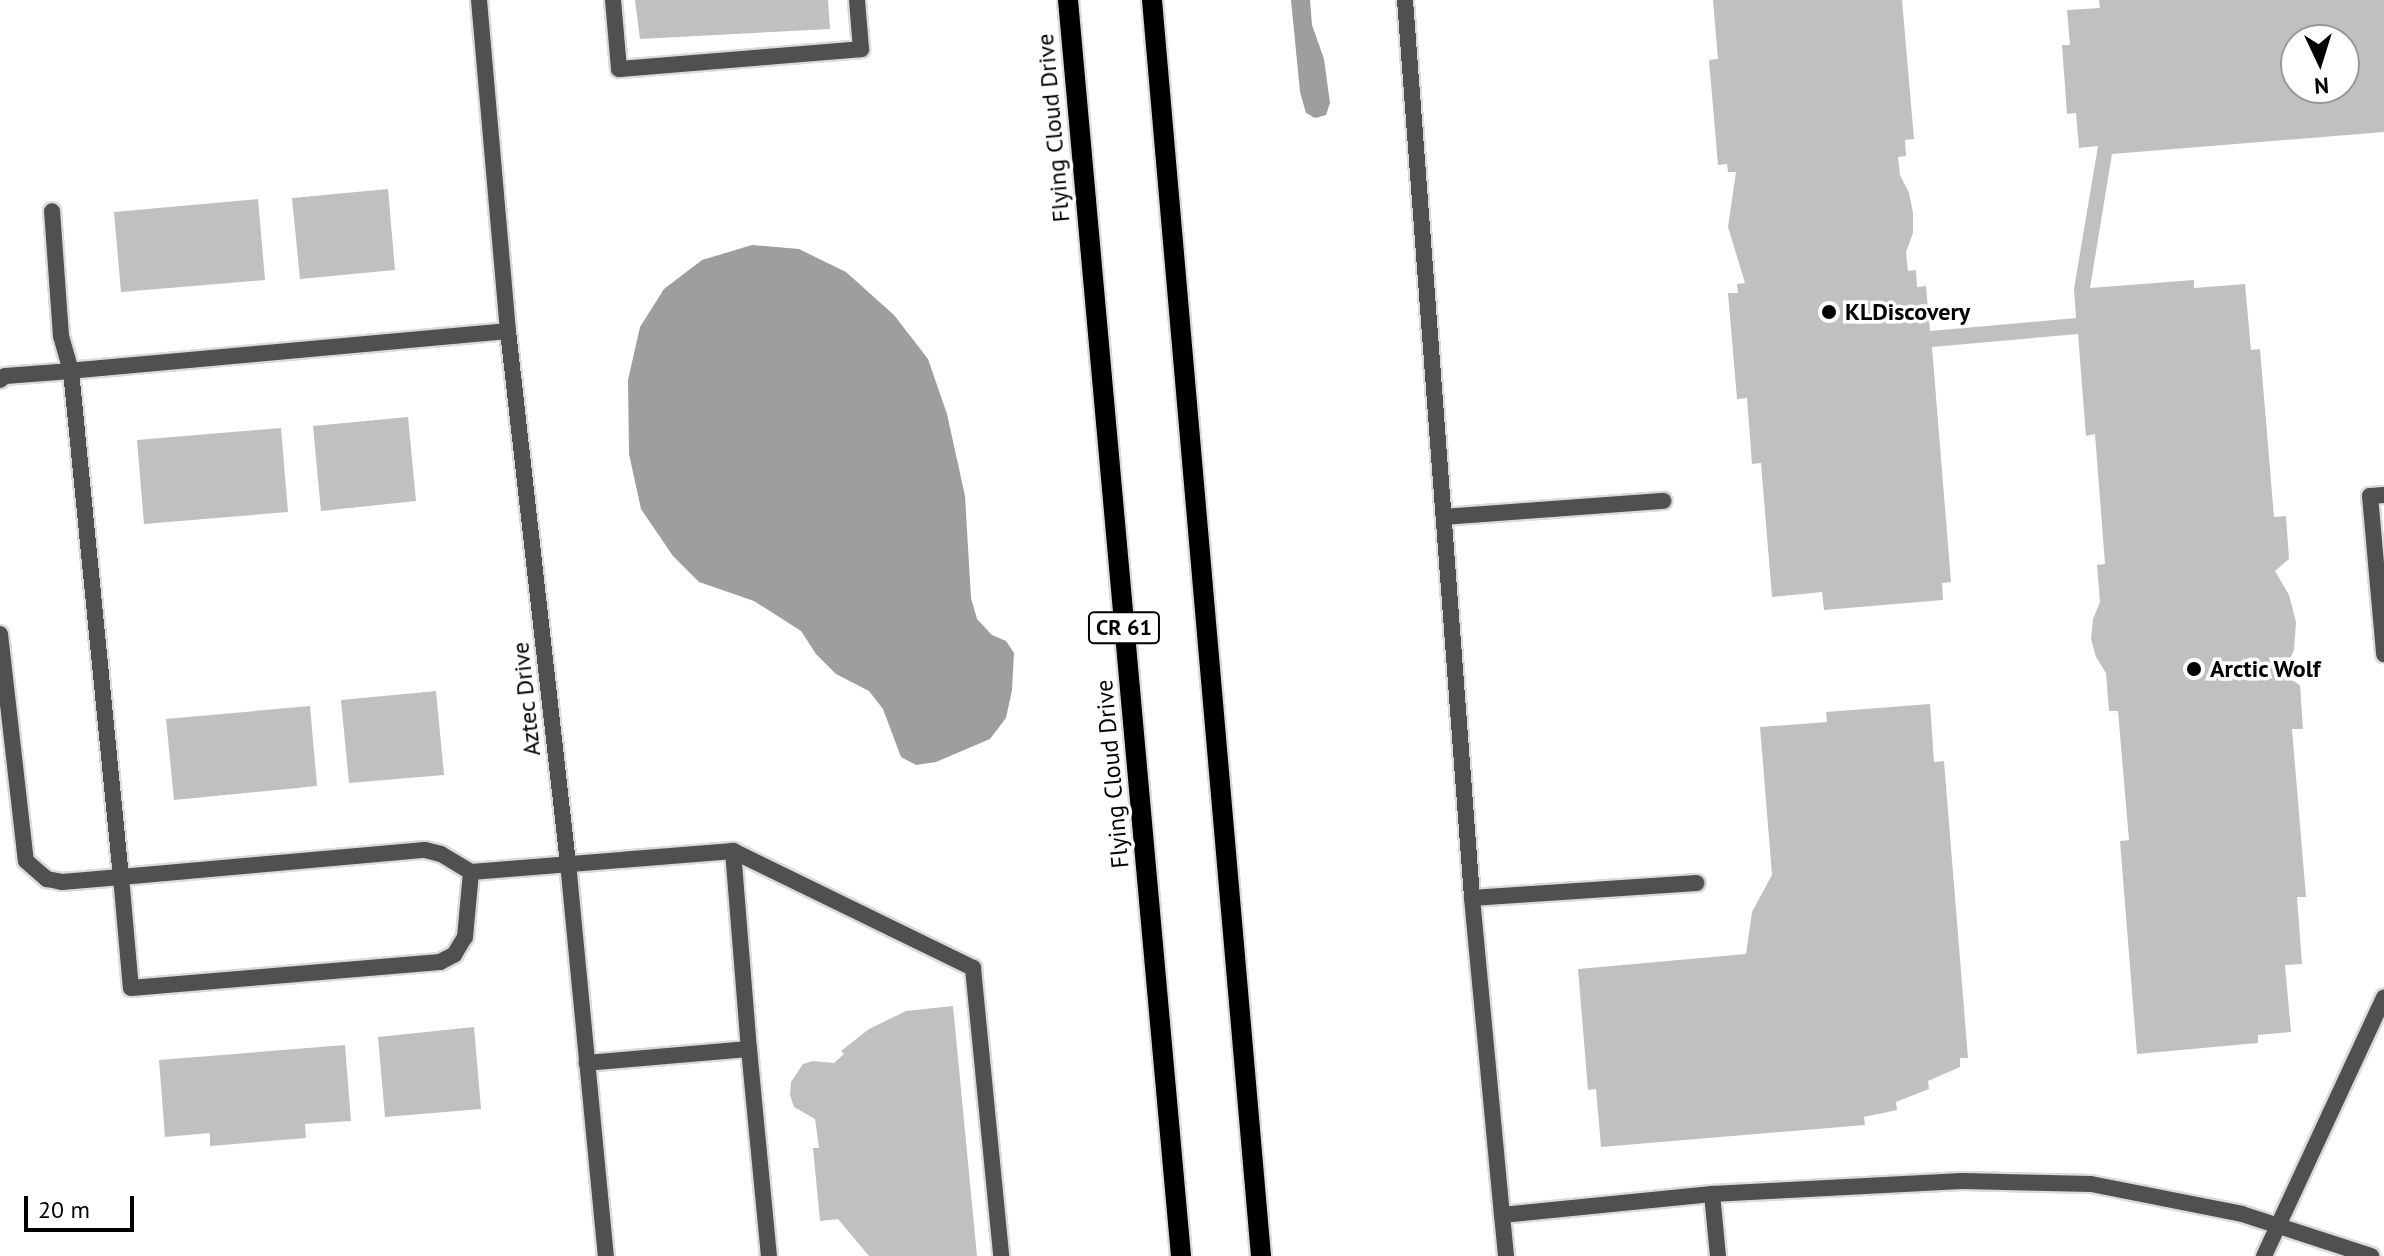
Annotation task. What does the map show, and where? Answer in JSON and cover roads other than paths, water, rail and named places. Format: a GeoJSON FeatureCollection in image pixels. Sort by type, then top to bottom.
{"type":"FeatureCollection","features":[{"type":"Feature","properties":{"kind":"main road","name":"Flying Cloud Drive"},"geometry":{"type":"LineString","coordinates":[[1068,0],[1181,1256]]}},
{"type":"Feature","properties":{"kind":"main road"},"geometry":{"type":"LineString","coordinates":[[1152,0],[1261,1256]]}},
{"type":"Feature","properties":{"kind":"street","name":"Aztec Drive"},"geometry":{"type":"LineString","coordinates":[[479,0],[508,331],[568,863],[606,1256]]}},
{"type":"Feature","properties":{"kind":"street"},"geometry":{"type":"LineString","coordinates":[[613,0],[619,69],[861,49],[857,0]]}},
{"type":"Feature","properties":{"kind":"street"},"geometry":{"type":"LineString","coordinates":[[1405,0],[1472,898],[1506,1256]]}},
{"type":"Feature","properties":{"kind":"street"},"geometry":{"type":"LineString","coordinates":[[52,211],[61,336],[71,371],[131,988],[440,962],[454,955],[465,937],[471,872]]}},
{"type":"Feature","properties":{"kind":"street"},"geometry":{"type":"LineString","coordinates":[[0,380],[5,376],[508,331]]}},
{"type":"Feature","properties":{"kind":"street"},"geometry":{"type":"LineString","coordinates":[[2384,495],[2370,496],[2384,654]]}},
{"type":"Feature","properties":{"kind":"street"},"geometry":{"type":"LineString","coordinates":[[1444,517],[1663,501]]}},
{"type":"Feature","properties":{"kind":"street"},"geometry":{"type":"LineString","coordinates":[[0,634],[26,861],[47,879],[62,882],[425,850],[441,854],[471,872],[733,851],[973,968],[1001,1256]]}},
{"type":"Feature","properties":{"kind":"street"},"geometry":{"type":"LineString","coordinates":[[733,851],[769,1256]]}},
{"type":"Feature","properties":{"kind":"street"},"geometry":{"type":"LineString","coordinates":[[1472,898],[1697,883]]}},
{"type":"Feature","properties":{"kind":"street"},"geometry":{"type":"LineString","coordinates":[[2264,1256],[2384,997]]}},
{"type":"Feature","properties":{"kind":"street"},"geometry":{"type":"LineString","coordinates":[[587,1063],[749,1049]]}},
{"type":"Feature","properties":{"kind":"street"},"geometry":{"type":"LineString","coordinates":[[1502,1215],[1712,1194],[1962,1181],[2091,1184],[2242,1214],[2371,1256]]}},
{"type":"Feature","properties":{"kind":"street"},"geometry":{"type":"LineString","coordinates":[[1712,1194],[1718,1256]]}},
{"type":"Feature","properties":{"kind":"place","name":"KLDiscovery"},"geometry":{"type":"Point","coordinates":[1829,312]}},
{"type":"Feature","properties":{"kind":"place","name":"Arctic Wolf"},"geometry":{"type":"Point","coordinates":[2194,669]}}]}
